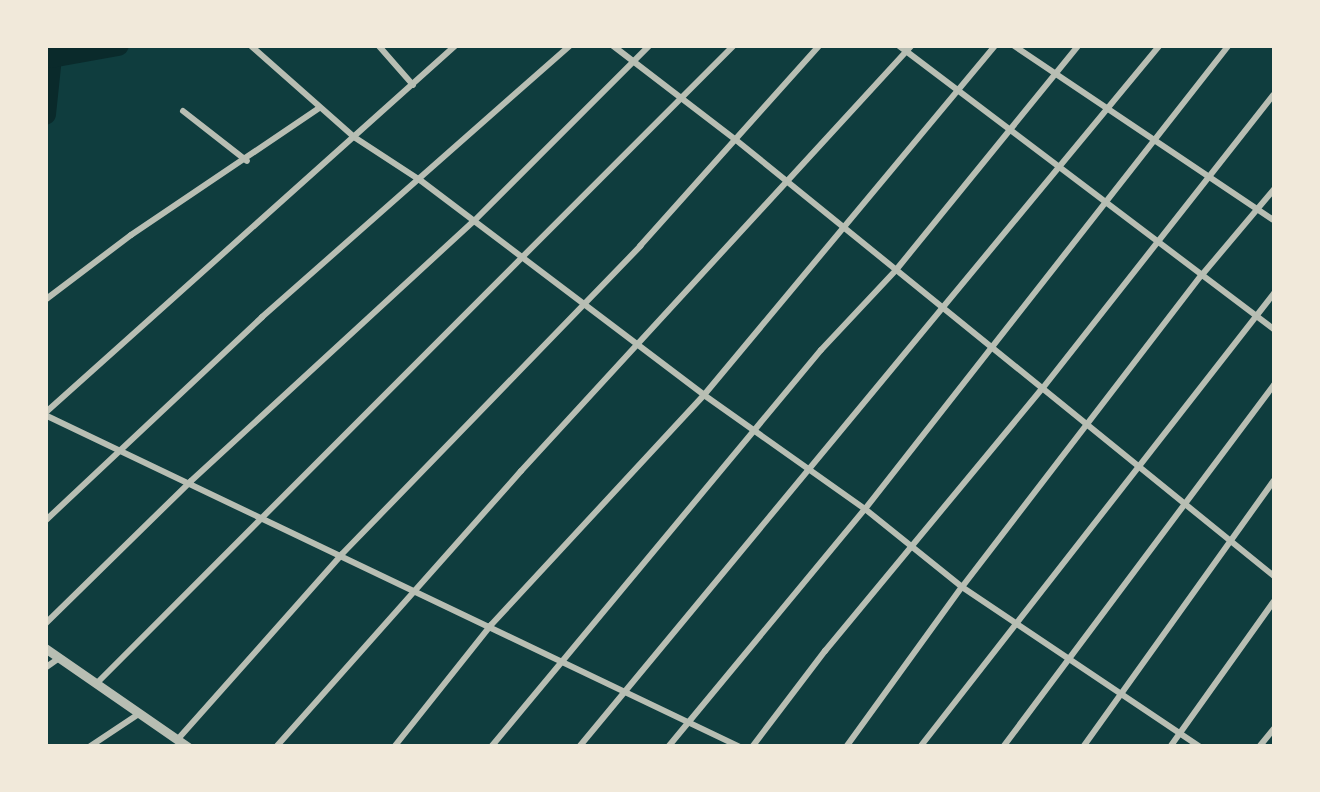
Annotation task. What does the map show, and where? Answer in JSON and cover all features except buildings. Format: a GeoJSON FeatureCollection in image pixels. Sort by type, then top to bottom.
{"type":"FeatureCollection","features":[{"type":"Feature","properties":{"kind":"street"},"geometry":{"type":"LineString","coordinates":[[250,45],[354,137],[420,180],[704,395],[864,508],[962,587],[1200,747]]}},
{"type":"Feature","properties":{"kind":"street"},"geometry":{"type":"LineString","coordinates":[[378,45],[412,85]]}},
{"type":"Feature","properties":{"kind":"street"},"geometry":{"type":"LineString","coordinates":[[456,45],[45,414],[740,747]]}},
{"type":"Feature","properties":{"kind":"street"},"geometry":{"type":"LineString","coordinates":[[45,521],[570,45]]}},
{"type":"Feature","properties":{"kind":"street"},"geometry":{"type":"LineString","coordinates":[[612,45],[736,140],[1275,577]]}},
{"type":"Feature","properties":{"kind":"street"},"geometry":{"type":"LineString","coordinates":[[45,624],[191,481],[473,222],[650,45]]}},
{"type":"Feature","properties":{"kind":"street"},"geometry":{"type":"LineString","coordinates":[[96,684],[524,260],[734,45]]}},
{"type":"Feature","properties":{"kind":"street"},"geometry":{"type":"LineString","coordinates":[[178,739],[342,554],[583,303],[820,45]]}},
{"type":"Feature","properties":{"kind":"street"},"geometry":{"type":"LineString","coordinates":[[898,45],[909,48],[956,92],[1062,167],[1275,330]]}},
{"type":"Feature","properties":{"kind":"street"},"geometry":{"type":"LineString","coordinates":[[394,747],[491,626],[704,395],[996,45]]}},
{"type":"Feature","properties":{"kind":"street"},"geometry":{"type":"LineString","coordinates":[[1013,45],[1053,76],[1275,221]]}},
{"type":"Feature","properties":{"kind":"street"},"geometry":{"type":"LineString","coordinates":[[491,747],[754,429],[896,270],[1079,45]]}},
{"type":"Feature","properties":{"kind":"street"},"geometry":{"type":"LineString","coordinates":[[579,747],[809,471],[940,306],[1062,167],[1160,45]]}},
{"type":"Feature","properties":{"kind":"street"},"geometry":{"type":"LineString","coordinates":[[668,747],[864,508],[1230,45]]}},
{"type":"Feature","properties":{"kind":"street"},"geometry":{"type":"LineString","coordinates":[[276,747],[414,590],[909,48]]}},
{"type":"Feature","properties":{"kind":"street"},"geometry":{"type":"LineString","coordinates":[[752,747],[1275,93]]}},
{"type":"Feature","properties":{"kind":"street"},"geometry":{"type":"LineString","coordinates":[[45,300],[130,235],[247,161],[320,108]]}},
{"type":"Feature","properties":{"kind":"street"},"geometry":{"type":"LineString","coordinates":[[182,111],[247,161]]}},
{"type":"Feature","properties":{"kind":"street"},"geometry":{"type":"LineString","coordinates":[[846,747],[962,587],[1201,276],[1275,188]]}},
{"type":"Feature","properties":{"kind":"street"},"geometry":{"type":"LineString","coordinates":[[920,747],[1275,292]]}},
{"type":"Feature","properties":{"kind":"street"},"geometry":{"type":"LineString","coordinates":[[1003,747],[1275,384]]}},
{"type":"Feature","properties":{"kind":"street"},"geometry":{"type":"LineString","coordinates":[[1083,747],[1275,479]]}},
{"type":"Feature","properties":{"kind":"street"},"geometry":{"type":"LineString","coordinates":[[1170,747],[1275,600]]}},
{"type":"Feature","properties":{"kind":"street"},"geometry":{"type":"LineString","coordinates":[[45,648],[188,747]]}},
{"type":"Feature","properties":{"kind":"street"},"geometry":{"type":"LineString","coordinates":[[45,668],[58,659]]}},
{"type":"Feature","properties":{"kind":"street"},"geometry":{"type":"LineString","coordinates":[[89,747],[140,713]]}},
{"type":"Feature","properties":{"kind":"street"},"geometry":{"type":"LineString","coordinates":[[1259,747],[1275,727]]}},
{"type":"Feature","properties":{"kind":"waterway"},"geometry":{"type":"LineString","coordinates":[[45,114],[51,57],[118,45]]}}]}
